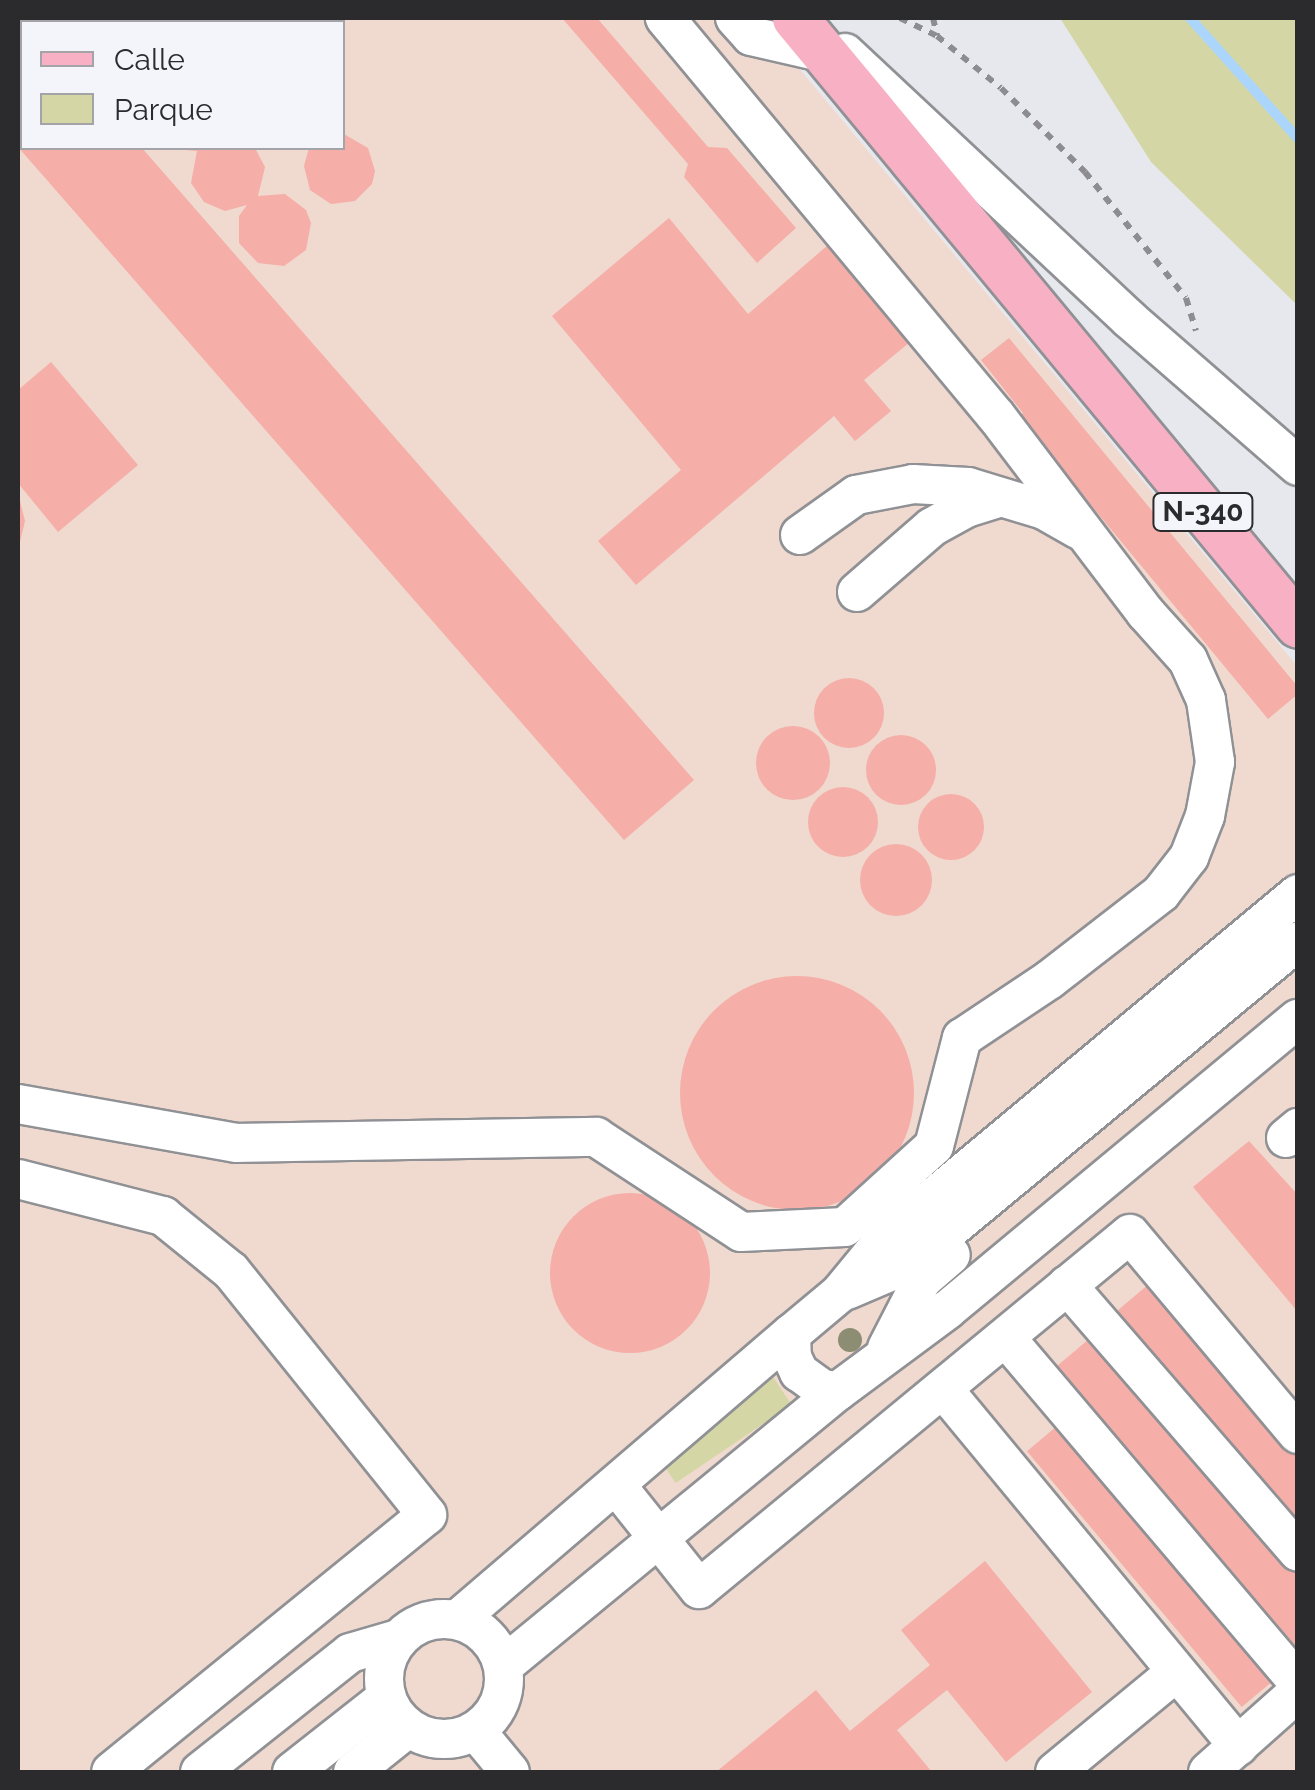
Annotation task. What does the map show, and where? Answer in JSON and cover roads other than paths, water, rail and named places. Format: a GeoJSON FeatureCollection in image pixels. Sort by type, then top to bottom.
{"type":"FeatureCollection","features":[{"type":"Feature","properties":{"kind":"main road","name":"N-340"},"geometry":{"type":"LineString","coordinates":[[796,18],[816,35],[1298,625]]}},
{"type":"Feature","properties":{"kind":"street"},"geometry":{"type":"LineString","coordinates":[[18,1104],[236,1143],[596,1137],[741,1232],[844,1227],[934,1146],[962,1038],[1049,980],[1161,893],[1189,856],[1205,816],[1215,762],[1206,700],[1188,660],[996,416],[665,18]]}},
{"type":"Feature","properties":{"kind":"street"},"geometry":{"type":"LineString","coordinates":[[735,18],[751,36],[816,35],[1298,466]]}},
{"type":"Feature","properties":{"kind":"street"},"geometry":{"type":"LineString","coordinates":[[800,535],[856,495],[913,484],[968,488],[1044,510],[1086,534]]}},
{"type":"Feature","properties":{"kind":"street"},"geometry":{"type":"LineString","coordinates":[[856,592],[932,527],[966,508],[996,499]]}},
{"type":"Feature","properties":{"kind":"street"},"geometry":{"type":"LineString","coordinates":[[458,1620],[840,1293],[886,1237],[1298,894]]}},
{"type":"Feature","properties":{"kind":"street"},"geometry":{"type":"LineString","coordinates":[[840,1293],[908,1264],[1298,941]]}},
{"type":"Feature","properties":{"kind":"street"},"geometry":{"type":"LineString","coordinates":[[886,1351],[922,1280],[1298,967]]}},
{"type":"Feature","properties":{"kind":"street"},"geometry":{"type":"LineString","coordinates":[[503,1666],[886,1351],[947,1310],[1298,1019]]}},
{"type":"Feature","properties":{"kind":"street"},"geometry":{"type":"LineString","coordinates":[[18,1180],[164,1216],[231,1271],[428,1515],[111,1772]]}},
{"type":"Feature","properties":{"kind":"street"},"geometry":{"type":"LineString","coordinates":[[616,1485],[699,1589],[1130,1234],[1298,1434]]}},
{"type":"Feature","properties":{"kind":"street"},"geometry":{"type":"LineString","coordinates":[[1067,1286],[1298,1552]]}},
{"type":"Feature","properties":{"kind":"street"},"geometry":{"type":"LineString","coordinates":[[791,1334],[792,1357],[800,1372],[822,1389],[838,1390]]}},
{"type":"Feature","properties":{"kind":"street"},"geometry":{"type":"LineString","coordinates":[[1006,1338],[1298,1682]]}},
{"type":"Feature","properties":{"kind":"street"},"geometry":{"type":"LineString","coordinates":[[944,1390],[1238,1746]]}},
{"type":"Feature","properties":{"kind":"street"},"geometry":{"type":"LineString","coordinates":[[200,1772],[350,1654],[398,1638],[414,1625],[437,1618],[458,1620],[490,1640],[503,1666],[502,1698],[476,1731],[353,1772]]}},
{"type":"Feature","properties":{"kind":"street"},"geometry":{"type":"LineString","coordinates":[[398,1638],[386,1659],[386,1698],[427,1747]]}},
{"type":"Feature","properties":{"kind":"street"},"geometry":{"type":"LineString","coordinates":[[1055,1772],[1175,1673]]}},
{"type":"Feature","properties":{"kind":"street"},"geometry":{"type":"LineString","coordinates":[[1208,1772],[1298,1692]]}},
{"type":"Feature","properties":{"kind":"street"},"geometry":{"type":"LineString","coordinates":[[292,1772],[386,1698]]}},
{"type":"Feature","properties":{"kind":"street"},"geometry":{"type":"LineString","coordinates":[[476,1731],[510,1772]]}},
{"type":"Feature","properties":{"kind":"waterway"},"geometry":{"type":"LineString","coordinates":[[1190,18],[1298,139]]}}]}
